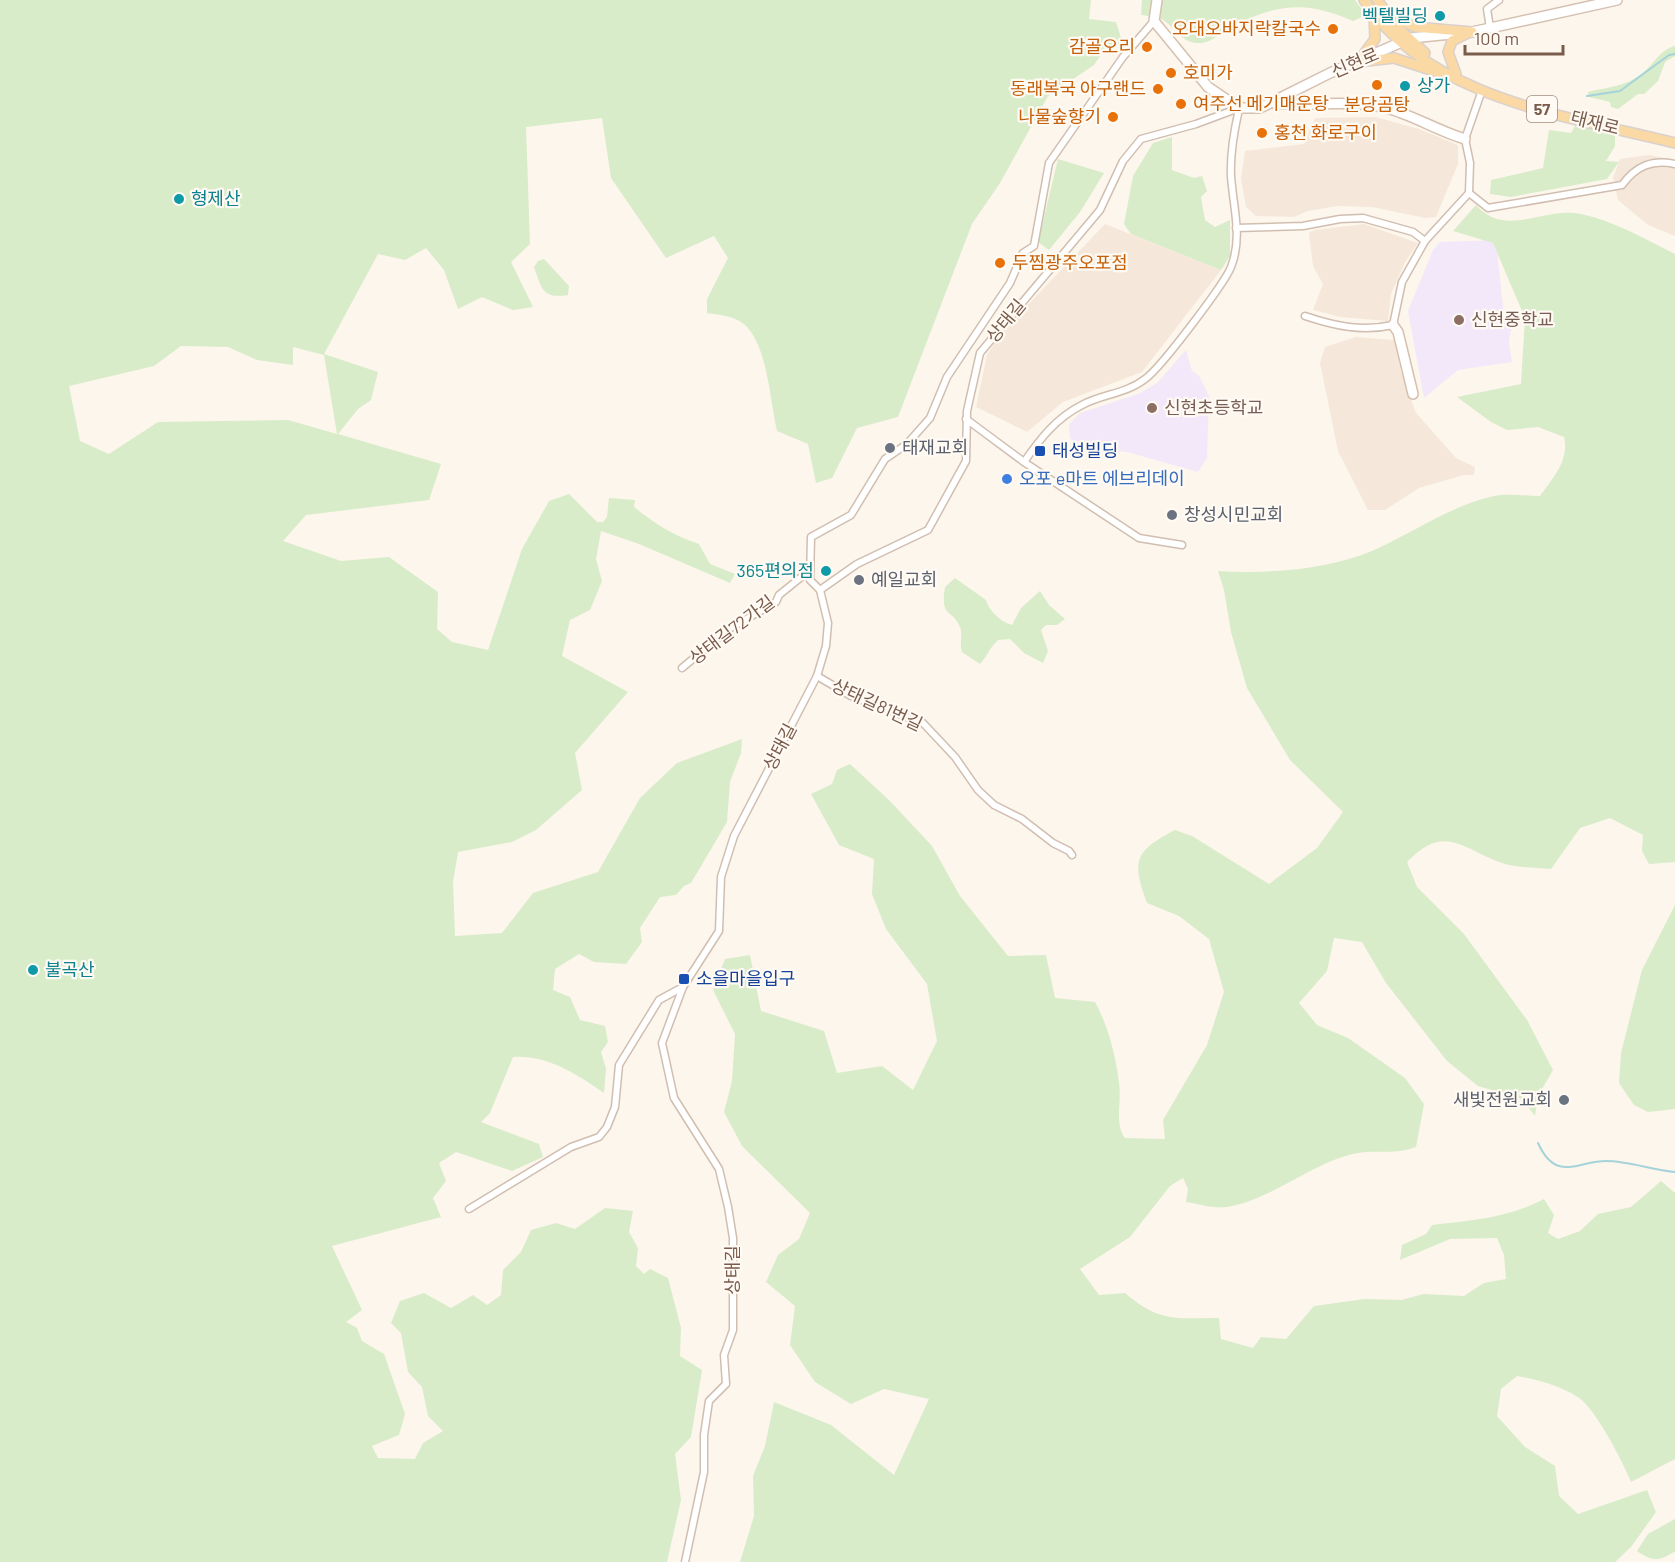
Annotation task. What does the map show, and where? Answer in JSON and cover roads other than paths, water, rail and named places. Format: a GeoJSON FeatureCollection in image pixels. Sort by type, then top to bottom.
{"type":"FeatureCollection","features":[{"type":"Feature","properties":{"kind":"main road"},"geometry":{"type":"LineString","coordinates":[[1157,0],[1154,21],[1208,87],[1239,108]]}},
{"type":"Feature","properties":{"kind":"main road","name":"57"},"geometry":{"type":"LineString","coordinates":[[1364,0],[1374,15],[1405,41]]}},
{"type":"Feature","properties":{"kind":"main road","name":"57"},"geometry":{"type":"LineString","coordinates":[[1377,0],[1405,41]]}},
{"type":"Feature","properties":{"kind":"main road","name":"신현로"},"geometry":{"type":"LineString","coordinates":[[1239,108],[1260,108],[1272,102],[1315,93],[1358,62],[1405,41],[1472,32],[1617,0]]}},
{"type":"Feature","properties":{"kind":"main road"},"geometry":{"type":"LineString","coordinates":[[1384,11],[1404,24],[1415,27],[1472,32]]}},
{"type":"Feature","properties":{"kind":"main road"},"geometry":{"type":"LineString","coordinates":[[1358,62],[1375,39],[1374,15]]}},
{"type":"Feature","properties":{"kind":"main road"},"geometry":{"type":"LineString","coordinates":[[1457,78],[1448,52],[1452,41],[1472,32]]}},
{"type":"Feature","properties":{"kind":"main road","name":"태재로"},"geometry":{"type":"LineString","coordinates":[[1405,41],[1457,78],[1524,105],[1675,141]]}},
{"type":"Feature","properties":{"kind":"main road"},"geometry":{"type":"LineString","coordinates":[[1358,62],[1384,58],[1404,59],[1457,78],[1481,93],[1524,105]]}},
{"type":"Feature","properties":{"kind":"main road","name":"태재로"},"geometry":{"type":"LineString","coordinates":[[1457,78],[1513,98],[1675,141]]}},
{"type":"Feature","properties":{"kind":"main road"},"geometry":{"type":"LineString","coordinates":[[1272,102],[1301,105],[1315,93],[1386,108],[1465,139]]}},
{"type":"Feature","properties":{"kind":"main road"},"geometry":{"type":"LineString","coordinates":[[1393,325],[1398,332],[1413,394]]}},
{"type":"Feature","properties":{"kind":"street"},"geometry":{"type":"LineString","coordinates":[[1490,28],[1487,9],[1499,0]]}},
{"type":"Feature","properties":{"kind":"street"},"geometry":{"type":"LineString","coordinates":[[820,590],[810,580],[811,537],[851,515],[885,459],[907,444],[930,418],[947,377],[1010,284],[1023,253],[1034,246],[1048,163],[1123,57],[1154,21]]}},
{"type":"Feature","properties":{"kind":"street"},"geometry":{"type":"LineString","coordinates":[[1305,316],[1335,326],[1374,329],[1393,325],[1402,282],[1425,240],[1469,193],[1470,163],[1465,139],[1481,93]]}},
{"type":"Feature","properties":{"kind":"street"},"geometry":{"type":"LineString","coordinates":[[1024,462],[1053,424],[1083,404],[1121,392],[1146,379],[1171,350],[1230,269],[1237,248],[1231,164],[1239,108]]}},
{"type":"Feature","properties":{"kind":"street","name":"상태길"},"geometry":{"type":"LineString","coordinates":[[685,1562],[704,1472],[704,1435],[709,1401],[726,1384],[724,1355],[733,1330],[733,1238],[719,1170],[675,1098],[662,1043],[682,987],[719,931],[721,877],[735,836],[817,676],[826,646],[828,623],[820,590],[857,564],[928,530],[966,461],[966,419],[980,353],[1100,210],[1123,161],[1141,139],[1196,124],[1239,108]]}},
{"type":"Feature","properties":{"kind":"street"},"geometry":{"type":"LineString","coordinates":[[1469,193],[1488,208],[1622,185],[1632,171],[1658,161],[1675,164]]}},
{"type":"Feature","properties":{"kind":"street"},"geometry":{"type":"LineString","coordinates":[[1236,228],[1303,226],[1340,219],[1363,218],[1413,232],[1425,240]]}},
{"type":"Feature","properties":{"kind":"street"},"geometry":{"type":"LineString","coordinates":[[964,354],[978,363]]}},
{"type":"Feature","properties":{"kind":"street"},"geometry":{"type":"LineString","coordinates":[[966,419],[1024,462],[1139,538],[1182,545]]}},
{"type":"Feature","properties":{"kind":"street","name":"상태길72가길"},"geometry":{"type":"LineString","coordinates":[[682,668],[729,629],[776,602],[779,595],[810,570]]}},
{"type":"Feature","properties":{"kind":"street","name":"상태길81번길"},"geometry":{"type":"LineString","coordinates":[[817,676],[859,699],[923,723],[955,757],[978,790],[994,805],[1010,811],[1072,855]]}},
{"type":"Feature","properties":{"kind":"street","name":"상태길"},"geometry":{"type":"LineString","coordinates":[[470,1209],[571,1147],[599,1137],[607,1127],[615,1107],[619,1065],[659,1000],[682,987]]}},
{"type":"Feature","properties":{"kind":"waterway"},"geometry":{"type":"LineString","coordinates":[[1587,96],[1620,91],[1669,55],[1675,54]]}},
{"type":"Feature","properties":{"kind":"waterway"},"geometry":{"type":"LineString","coordinates":[[1538,1143],[1552,1163],[1560,1166],[1615,1161],[1675,1172]]}},
{"type":"Feature","properties":{"kind":"place","name":"벡텔빌딩"},"geometry":{"type":"Point","coordinates":[1440,16]}},
{"type":"Feature","properties":{"kind":"place","name":"오대오바지락칼국수"},"geometry":{"type":"Point","coordinates":[1333,29]}},
{"type":"Feature","properties":{"kind":"place","name":"감골오리"},"geometry":{"type":"Point","coordinates":[1147,47]}},
{"type":"Feature","properties":{"kind":"place","name":"호미가"},"geometry":{"type":"Point","coordinates":[1171,73]}},
{"type":"Feature","properties":{"kind":"place","name":"분당곰탕"},"geometry":{"type":"Point","coordinates":[1377,85]}},
{"type":"Feature","properties":{"kind":"place","name":"상가"},"geometry":{"type":"Point","coordinates":[1405,86]}},
{"type":"Feature","properties":{"kind":"place","name":"동래복국 아구랜드"},"geometry":{"type":"Point","coordinates":[1158,89]}},
{"type":"Feature","properties":{"kind":"place","name":"여주선 메기매운탕"},"geometry":{"type":"Point","coordinates":[1181,104]}},
{"type":"Feature","properties":{"kind":"place","name":"나물숲향기"},"geometry":{"type":"Point","coordinates":[1113,117]}},
{"type":"Feature","properties":{"kind":"place","name":"홍천 화로구이"},"geometry":{"type":"Point","coordinates":[1262,133]}},
{"type":"Feature","properties":{"kind":"place","name":"형제산"},"geometry":{"type":"Point","coordinates":[179,199]}},
{"type":"Feature","properties":{"kind":"place","name":"두찜광주오포점"},"geometry":{"type":"Point","coordinates":[1000,263]}},
{"type":"Feature","properties":{"kind":"place","name":"신현중학교"},"geometry":{"type":"Point","coordinates":[1459,320]}},
{"type":"Feature","properties":{"kind":"place","name":"신현초등학교"},"geometry":{"type":"Point","coordinates":[1152,408]}},
{"type":"Feature","properties":{"kind":"place","name":"태재교회"},"geometry":{"type":"Point","coordinates":[890,448]}},
{"type":"Feature","properties":{"kind":"place","name":"태성빌딩"},"geometry":{"type":"Point","coordinates":[1040,451]}},
{"type":"Feature","properties":{"kind":"place","name":"오포 e마트 에브리데이"},"geometry":{"type":"Point","coordinates":[1007,479]}},
{"type":"Feature","properties":{"kind":"place","name":"창성시민교회"},"geometry":{"type":"Point","coordinates":[1172,515]}},
{"type":"Feature","properties":{"kind":"place","name":"365편의점"},"geometry":{"type":"Point","coordinates":[826,571]}},
{"type":"Feature","properties":{"kind":"place","name":"예일교회"},"geometry":{"type":"Point","coordinates":[859,580]}},
{"type":"Feature","properties":{"kind":"place","name":"불곡산"},"geometry":{"type":"Point","coordinates":[33,970]}},
{"type":"Feature","properties":{"kind":"place","name":"소을마을입구"},"geometry":{"type":"Point","coordinates":[684,979]}},
{"type":"Feature","properties":{"kind":"place","name":"새빛전원교회"},"geometry":{"type":"Point","coordinates":[1564,1100]}}]}
